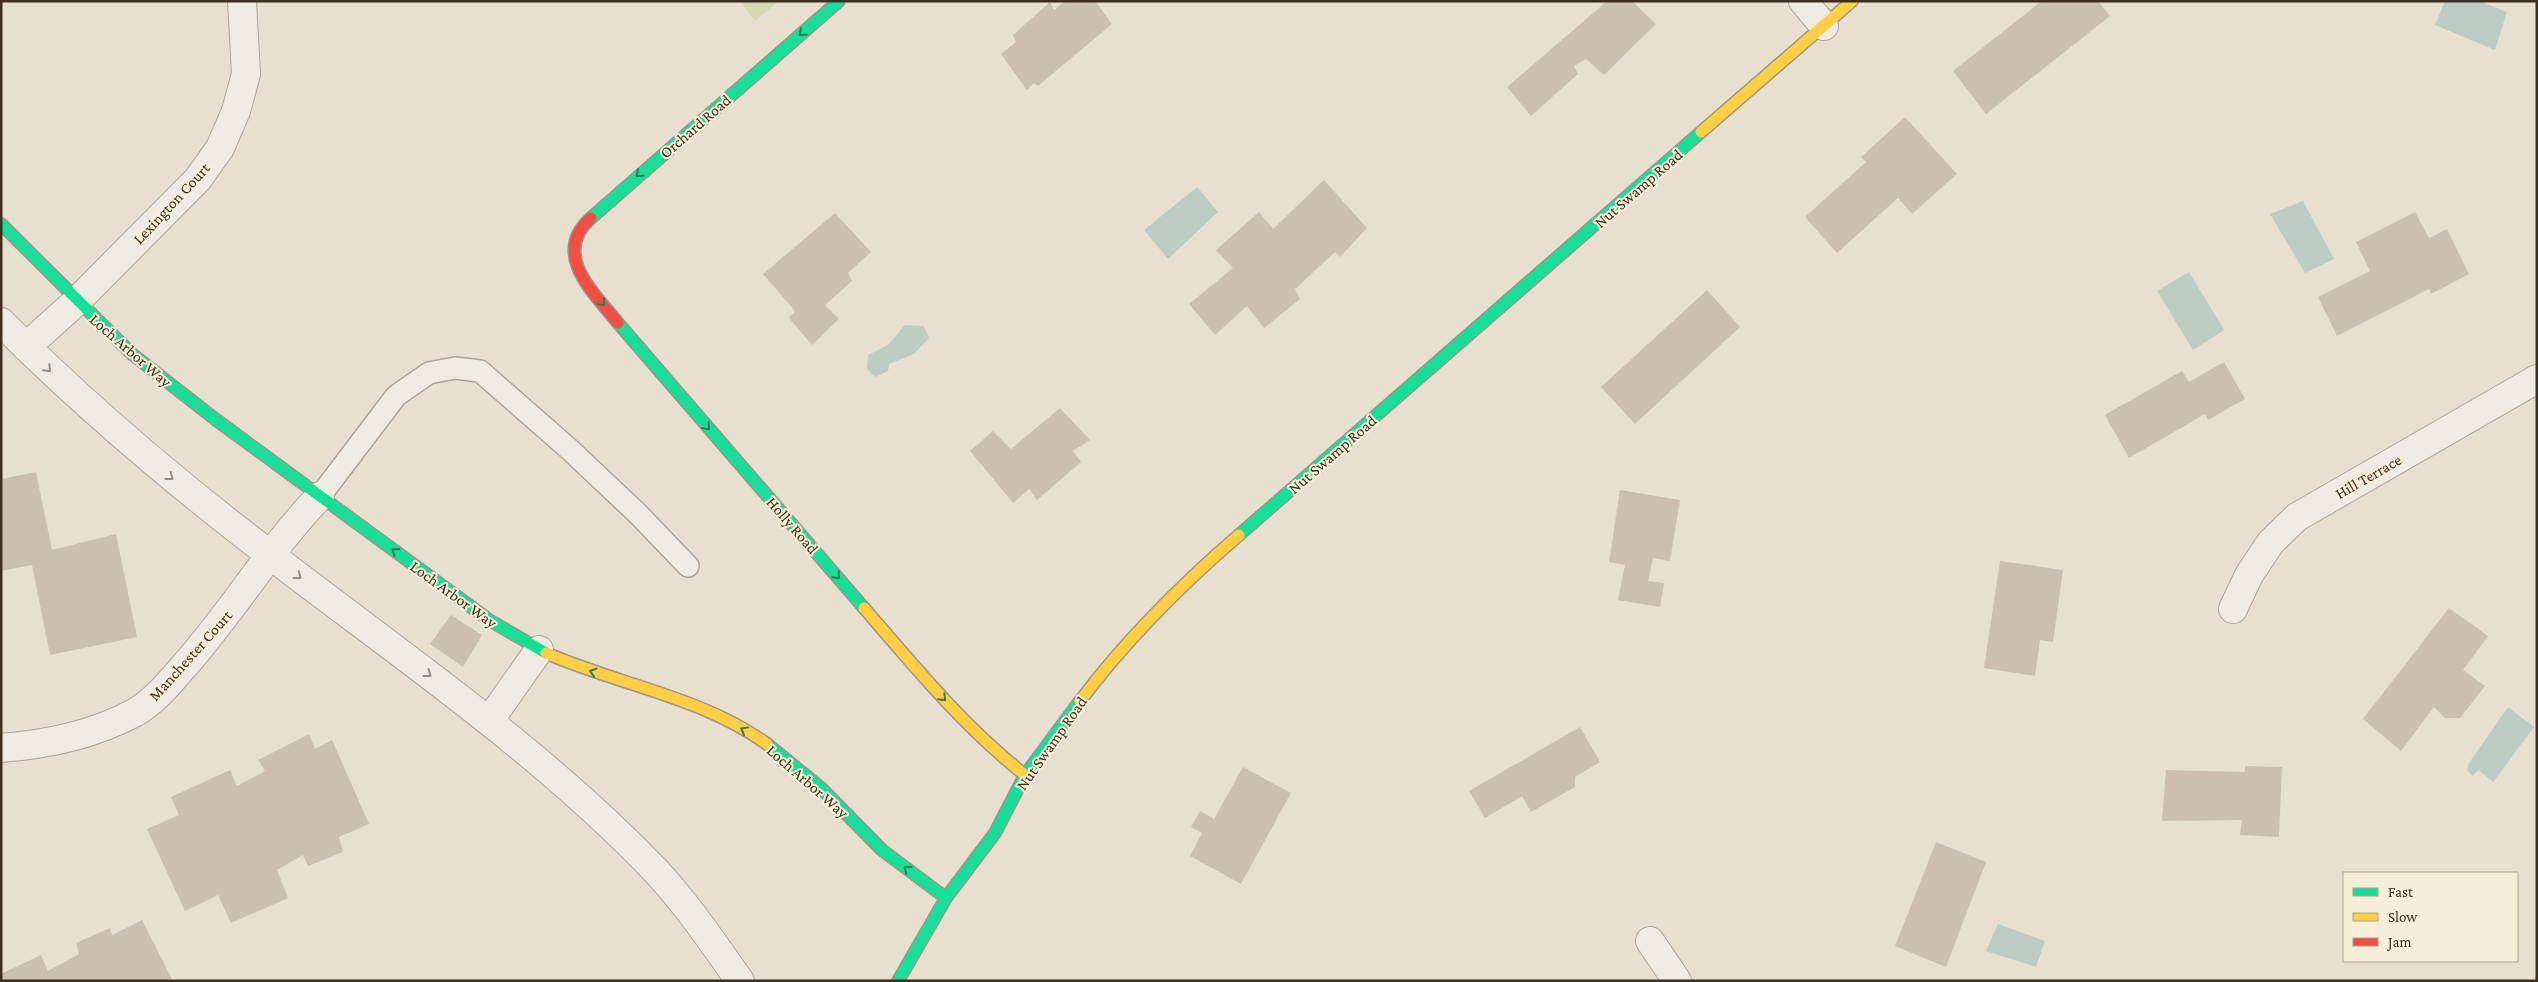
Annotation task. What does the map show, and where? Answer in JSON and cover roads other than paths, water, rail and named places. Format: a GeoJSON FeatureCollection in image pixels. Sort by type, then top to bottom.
{"type":"FeatureCollection","features":[{"type":"Feature","properties":{"kind":"street","name":"Lexington Court"},"geometry":{"type":"LineString","coordinates":[[26,347],[77,301],[198,179],[220,148],[236,111],[246,74],[242,1]]}},
{"type":"Feature","properties":{"kind":"street","name":"Orchard Road"},"geometry":{"type":"LineString","coordinates":[[575,263],[575,245],[582,226],[839,1]]}},
{"type":"Feature","properties":{"kind":"street"},"geometry":{"type":"LineString","coordinates":[[1803,1],[1824,26]]}},
{"type":"Feature","properties":{"kind":"street","name":"Nut Swamp Road"},"geometry":{"type":"LineString","coordinates":[[898,981],[946,898],[995,834],[1025,775],[1090,688],[1136,635],[1196,572],[1852,1]]}},
{"type":"Feature","properties":{"kind":"street","name":"Loch Arbor Way"},"geometry":{"type":"LineString","coordinates":[[1,224],[132,354],[215,419],[489,620],[540,650],[580,668],[673,698],[729,721],[756,736],[787,758],[821,788],[882,850],[946,898]]}},
{"type":"Feature","properties":{"kind":"street","name":"Holly Road"},"geometry":{"type":"LineString","coordinates":[[575,263],[582,278],[641,351],[937,692],[993,750],[1025,775]]}},
{"type":"Feature","properties":{"kind":"street"},"geometry":{"type":"LineString","coordinates":[[1,322],[163,472],[490,721],[564,783],[655,870],[695,917],[740,981]]}},
{"type":"Feature","properties":{"kind":"street","name":"Hill Terrace"},"geometry":{"type":"LineString","coordinates":[[2233,609],[2249,575],[2272,542],[2296,517],[2537,379]]}},
{"type":"Feature","properties":{"kind":"street","name":"Manchester Court"},"geometry":{"type":"LineString","coordinates":[[1,748],[36,745],[72,738],[97,730],[137,711],[160,693],[215,632],[294,524],[320,496]]}},
{"type":"Feature","properties":{"kind":"street"},"geometry":{"type":"LineString","coordinates":[[490,721],[540,650]]}},
{"type":"Feature","properties":{"kind":"street"},"geometry":{"type":"LineString","coordinates":[[1650,941],[1677,981]]}},
{"type":"Feature","properties":{"kind":"lane"},"geometry":{"type":"LineString","coordinates":[[320,496],[396,396],[429,372],[455,368],[480,371],[568,448],[638,513],[688,566]]}}]}
